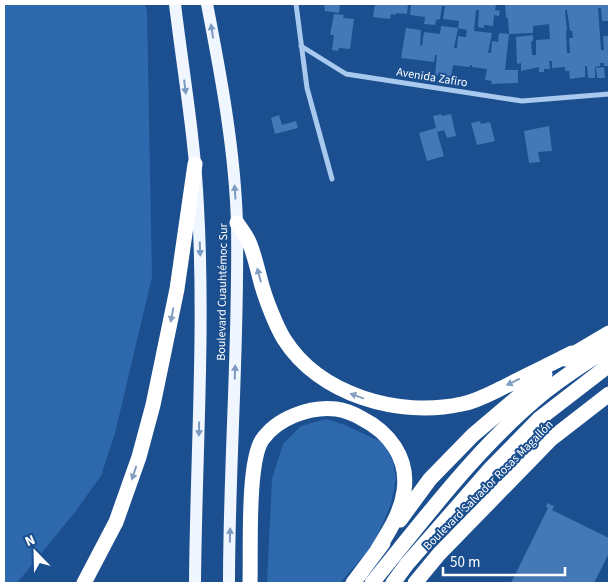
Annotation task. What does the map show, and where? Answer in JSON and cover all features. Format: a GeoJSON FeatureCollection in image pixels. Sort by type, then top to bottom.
{"type":"FeatureCollection","features":[{"type":"Feature","properties":{"kind":"highway"},"geometry":{"type":"LineString","coordinates":[[84,583],[116,522],[142,449],[177,290],[195,164]]}},
{"type":"Feature","properties":{"kind":"highway"},"geometry":{"type":"LineString","coordinates":[[237,223],[249,241],[263,289],[283,337],[294,353],[331,384],[374,402],[417,408],[463,404],[483,397],[609,333]]}},
{"type":"Feature","properties":{"kind":"highway"},"geometry":{"type":"LineString","coordinates":[[372,583],[460,476],[511,423],[546,391],[609,348]]}},
{"type":"Feature","properties":{"kind":"highway"},"geometry":{"type":"LineString","coordinates":[[353,583],[430,479],[473,435],[572,353]]}},
{"type":"Feature","properties":{"kind":"highway"},"geometry":{"type":"LineString","coordinates":[[393,583],[407,564],[491,468],[539,419],[609,365]]}},
{"type":"Feature","properties":{"kind":"highway","name":"Boulevard Salvador Rosas Magallón"},"geometry":{"type":"LineString","coordinates":[[416,583],[438,554],[551,438],[609,394]]}},
{"type":"Feature","properties":{"kind":"highway"},"geometry":{"type":"LineString","coordinates":[[250,583],[252,480],[256,455],[262,441],[272,430],[286,420],[320,408],[338,409],[374,425],[388,436],[398,454],[404,471],[404,490],[399,512],[378,549]]}},
{"type":"Feature","properties":{"kind":"main road","name":"Boulevard Cuauhtémoc Sur"},"geometry":{"type":"LineString","coordinates":[[175,4],[195,164],[200,260],[196,583]]}},
{"type":"Feature","properties":{"kind":"main road","name":"Boulevard Cuauhtémoc Sur"},"geometry":{"type":"LineString","coordinates":[[207,4],[229,134],[237,223],[229,583]]}},
{"type":"Feature","properties":{"kind":"street"},"geometry":{"type":"LineString","coordinates":[[296,4],[307,88],[332,179]]}},
{"type":"Feature","properties":{"kind":"street","name":"Avenida Zafiro"},"geometry":{"type":"LineString","coordinates":[[302,46],[346,74],[522,101],[609,94]]}},
{"type":"Feature","properties":{"kind":"shaded area"},"geometry":{"type":"Polygon","coordinates":[[[4,4],[145,4],[147,11],[152,277],[115,433],[101,476],[75,512],[17,583],[4,583],[4,4]]]}},
{"type":"Feature","properties":{"kind":"shaded area"},"geometry":{"type":"Polygon","coordinates":[[[326,419],[345,425],[384,443],[393,462],[396,479],[391,504],[374,544],[340,583],[267,583],[272,479],[283,444],[301,426],[326,419]]]}},
{"type":"Feature","properties":{"kind":"building"},"geometry":{"type":"Polygon","coordinates":[[[324,4],[340,4],[339,13],[325,11],[324,4]]]}},
{"type":"Feature","properties":{"kind":"building"},"geometry":{"type":"Polygon","coordinates":[[[375,4],[408,4],[407,14],[391,14],[390,19],[373,17],[375,4]]]}},
{"type":"Feature","properties":{"kind":"building"},"geometry":{"type":"Polygon","coordinates":[[[411,4],[496,5],[495,10],[500,11],[499,16],[494,15],[493,26],[484,25],[484,28],[478,27],[479,10],[476,10],[474,31],[492,33],[488,53],[491,53],[492,41],[498,42],[499,33],[509,34],[505,70],[518,70],[518,83],[491,84],[492,81],[485,80],[487,69],[472,67],[472,65],[470,67],[453,65],[451,77],[435,75],[437,55],[435,55],[434,62],[401,58],[406,28],[421,30],[420,45],[422,46],[424,32],[440,34],[441,26],[458,28],[459,21],[443,19],[445,6],[442,6],[440,19],[436,20],[435,25],[424,24],[425,17],[410,15],[411,4]],[[458,28],[454,48],[457,48],[458,36],[466,37],[467,30],[458,28]]]}},
{"type":"Feature","properties":{"kind":"building"},"geometry":{"type":"Polygon","coordinates":[[[505,4],[609,4],[609,21],[602,21],[601,8],[598,8],[601,50],[604,50],[603,36],[609,36],[609,66],[604,66],[604,63],[600,63],[600,66],[595,67],[595,78],[588,78],[587,66],[585,66],[585,77],[570,79],[569,71],[565,71],[565,67],[552,68],[552,61],[549,61],[550,69],[544,69],[544,72],[539,72],[539,67],[521,71],[521,63],[517,64],[516,37],[533,35],[533,41],[531,42],[532,55],[536,55],[536,40],[550,39],[549,24],[533,26],[533,33],[509,34],[505,4]],[[565,10],[567,53],[570,53],[569,38],[573,38],[567,10],[565,10]]]}},
{"type":"Feature","properties":{"kind":"building"},"geometry":{"type":"Polygon","coordinates":[[[334,14],[344,15],[343,18],[354,19],[350,49],[339,48],[338,51],[332,50],[334,35],[330,35],[334,14]]]}},
{"type":"Feature","properties":{"kind":"building"},"geometry":{"type":"Polygon","coordinates":[[[604,67],[605,78],[597,78],[596,68],[604,67]]]}},
{"type":"Feature","properties":{"kind":"building"},"geometry":{"type":"Polygon","coordinates":[[[441,114],[442,116],[451,114],[456,136],[447,138],[444,130],[437,132],[444,156],[427,161],[419,133],[436,128],[433,116],[441,114]]]}},
{"type":"Feature","properties":{"kind":"building"},"geometry":{"type":"Polygon","coordinates":[[[279,115],[282,125],[296,121],[298,128],[275,134],[271,118],[279,115]]]}},
{"type":"Feature","properties":{"kind":"building"},"geometry":{"type":"Polygon","coordinates":[[[480,121],[481,124],[490,122],[495,141],[477,145],[471,123],[480,121]]]}},
{"type":"Feature","properties":{"kind":"building"},"geometry":{"type":"Polygon","coordinates":[[[549,126],[552,151],[538,152],[540,162],[529,163],[524,131],[549,126]]]}},
{"type":"Feature","properties":{"kind":"building"},"geometry":{"type":"Polygon","coordinates":[[[547,503],[554,506],[552,510],[609,538],[609,553],[594,583],[511,583],[548,508],[546,507],[547,503]]]}}]}
